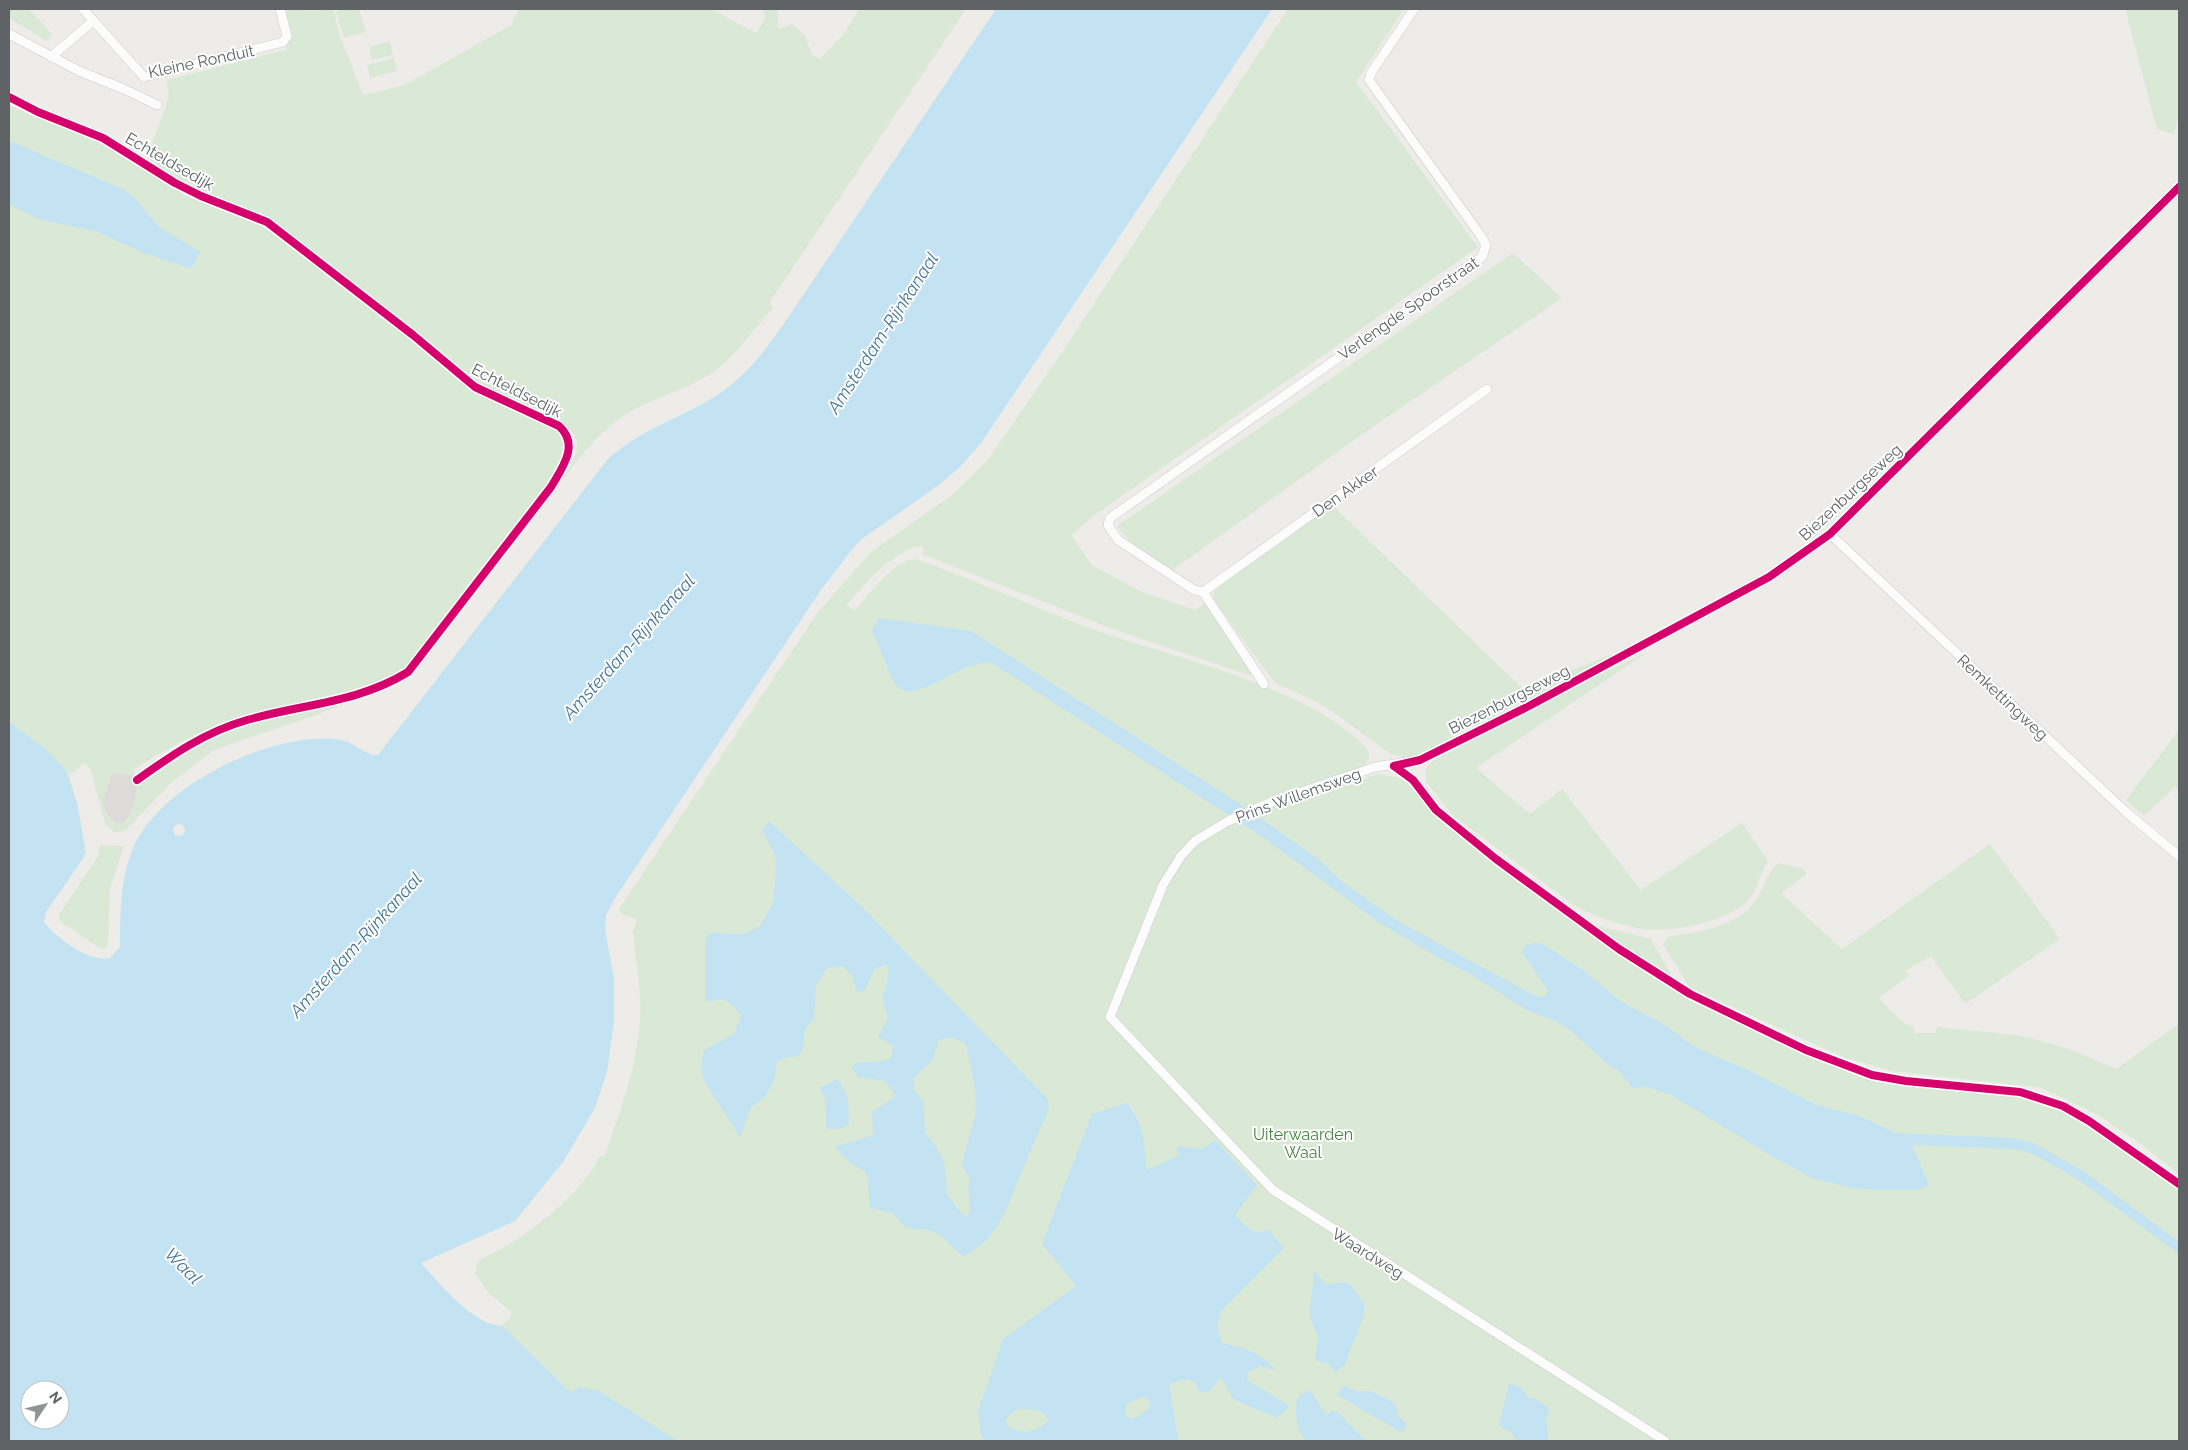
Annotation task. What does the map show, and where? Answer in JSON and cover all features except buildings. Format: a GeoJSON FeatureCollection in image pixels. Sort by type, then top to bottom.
{"type":"FeatureCollection","features":[{"type":"Feature","properties":{"kind":"street","name":"Kleine Ronduit"},"geometry":{"type":"LineString","coordinates":[[83,9],[144,77],[283,42],[288,36],[280,9]]}},
{"type":"Feature","properties":{"kind":"street","name":"Verlengde Spoorstraat"},"geometry":{"type":"LineString","coordinates":[[1202,592],[1194,590],[1118,540],[1108,525],[1113,513],[1482,257],[1486,245],[1481,236],[1369,80],[1371,73],[1414,9]]}},
{"type":"Feature","properties":{"kind":"street"},"geometry":{"type":"LineString","coordinates":[[51,57],[93,21]]}},
{"type":"Feature","properties":{"kind":"street"},"geometry":{"type":"LineString","coordinates":[[9,34],[51,57],[157,105]]}},
{"type":"Feature","properties":{"kind":"street","name":"Echteldsedijk"},"geometry":{"type":"LineString","coordinates":[[9,96],[38,112],[103,138],[175,183],[201,196],[267,222],[413,335],[475,387],[560,426],[566,433],[569,442],[566,462],[551,488],[408,672],[374,690],[319,705],[258,717],[218,730],[192,742],[137,780]]}},
{"type":"Feature","properties":{"kind":"street","name":"Biezenburgseweg"},"geometry":{"type":"LineString","coordinates":[[1394,766],[1420,760],[1546,697],[1769,577],[1830,534],[2179,187]]}},
{"type":"Feature","properties":{"kind":"street","name":"Den Akker"},"geometry":{"type":"LineString","coordinates":[[1202,592],[1487,389]]}},
{"type":"Feature","properties":{"kind":"street","name":"Remkettingweg"},"geometry":{"type":"LineString","coordinates":[[1830,534],[2126,812],[2179,856]]}},
{"type":"Feature","properties":{"kind":"street"},"geometry":{"type":"LineString","coordinates":[[1202,592],[1264,684]]}},
{"type":"Feature","properties":{"kind":"street","name":"Prins Willemsweg"},"geometry":{"type":"LineString","coordinates":[[1110,1017],[1163,885],[1180,856],[1196,841],[1228,821],[1257,808],[1375,768],[1394,766]]}},
{"type":"Feature","properties":{"kind":"street","name":"Waardweg"},"geometry":{"type":"LineString","coordinates":[[1110,1017],[1273,1190],[1665,1441]]}},
{"type":"Feature","properties":{"kind":"shaded area"},"geometry":{"type":"Polygon","coordinates":[[[112,773],[133,775],[138,782],[135,801],[128,819],[123,823],[115,823],[107,815],[102,802],[112,773]]]}},
{"type":"Feature","properties":{"kind":"green space"},"geometry":{"type":"Polygon","coordinates":[[[9,9],[29,9],[52,34],[47,41],[9,18],[9,9]]]}},
{"type":"Feature","properties":{"kind":"green space"},"geometry":{"type":"Polygon","coordinates":[[[286,9],[307,9],[308,11],[333,9],[340,36],[363,95],[405,85],[511,25],[519,9],[711,9],[756,33],[765,19],[764,9],[777,9],[779,29],[792,24],[805,36],[812,55],[820,59],[844,34],[859,9],[966,9],[770,302],[773,308],[746,340],[732,356],[706,377],[641,406],[607,428],[587,449],[552,494],[574,459],[577,444],[573,433],[569,429],[561,423],[474,383],[401,319],[268,219],[187,184],[147,158],[169,97],[167,80],[286,50],[285,46],[291,39],[286,9]]]}},
{"type":"Feature","properties":{"kind":"green space"},"geometry":{"type":"Polygon","coordinates":[[[359,9],[366,32],[344,38],[336,11],[359,9]]]}},
{"type":"Feature","properties":{"kind":"green space","name":"Uiterwaarden Waal"},"geometry":{"type":"Polygon","coordinates":[[[1288,9],[1404,9],[1356,82],[1478,247],[1096,514],[1071,535],[1092,565],[1142,592],[1195,610],[1205,603],[1258,678],[1118,631],[924,555],[922,553],[925,550],[922,546],[901,554],[880,569],[846,606],[855,610],[891,571],[899,565],[916,559],[1092,629],[1200,663],[1280,693],[1316,710],[1346,730],[1369,752],[1368,760],[1364,766],[1349,775],[1355,782],[1377,774],[1402,778],[1467,838],[1673,982],[1711,1002],[1867,1072],[2028,1090],[2066,1104],[2179,1182],[2179,1441],[619,1441],[502,1326],[511,1317],[511,1312],[488,1292],[475,1273],[478,1261],[512,1243],[557,1209],[584,1182],[600,1155],[604,1157],[632,1072],[640,1019],[639,986],[633,931],[637,919],[622,915],[619,909],[818,612],[870,553],[953,494],[987,461],[1059,357],[1288,9]],[[1707,1054],[1808,1101],[1746,1069],[1707,1054]]]}},
{"type":"Feature","properties":{"kind":"green space"},"geometry":{"type":"Polygon","coordinates":[[[2125,9],[2179,9],[2179,116],[2173,134],[2157,129],[2125,9]]]}},
{"type":"Feature","properties":{"kind":"green space"},"geometry":{"type":"Polygon","coordinates":[[[390,41],[393,55],[372,60],[369,47],[390,41]]]}},
{"type":"Feature","properties":{"kind":"green space"},"geometry":{"type":"Polygon","coordinates":[[[394,58],[397,71],[370,78],[367,65],[394,58]]]}},
{"type":"Feature","properties":{"kind":"green space"},"geometry":{"type":"Polygon","coordinates":[[[9,105],[116,150],[142,163],[182,194],[263,227],[389,319],[466,384],[504,405],[558,429],[566,445],[561,466],[426,645],[408,665],[393,676],[355,691],[250,715],[204,731],[175,745],[133,770],[137,776],[135,778],[133,775],[112,773],[102,802],[107,815],[114,823],[123,823],[130,814],[138,790],[135,784],[207,738],[259,720],[363,696],[319,714],[214,750],[171,783],[125,831],[114,832],[105,824],[91,770],[85,763],[69,775],[77,803],[86,853],[9,897],[9,105]]]}},
{"type":"Feature","properties":{"kind":"green space"},"geometry":{"type":"Polygon","coordinates":[[[1513,253],[1562,298],[1361,435],[1171,571],[1131,543],[1117,526],[1513,253]]]}},
{"type":"Feature","properties":{"kind":"green space"},"geometry":{"type":"Polygon","coordinates":[[[1331,504],[1523,689],[1613,654],[1577,677],[1460,739],[1410,759],[1390,754],[1336,714],[1313,700],[1275,683],[1213,599],[1214,591],[1221,583],[1331,504]]]}},
{"type":"Feature","properties":{"kind":"green space"},"geometry":{"type":"Polygon","coordinates":[[[1646,653],[1476,768],[1530,814],[1562,789],[1641,890],[1742,823],[1768,861],[1750,898],[1732,912],[1721,917],[1683,928],[1651,930],[1627,926],[1580,909],[1455,817],[1426,782],[1425,769],[1434,760],[1592,678],[1646,653]]]}},
{"type":"Feature","properties":{"kind":"green space"},"geometry":{"type":"Polygon","coordinates":[[[2179,730],[2179,791],[2175,787],[2144,816],[2126,800],[2179,730]]]}},
{"type":"Feature","properties":{"kind":"green space"},"geometry":{"type":"Polygon","coordinates":[[[1990,844],[2060,939],[1965,1004],[1931,956],[1905,971],[1909,976],[1878,998],[1905,1024],[1914,1027],[1914,1033],[1936,1033],[1937,1027],[2016,1035],[2069,1049],[2116,1069],[2179,1024],[2179,1174],[2141,1144],[2098,1115],[2042,1088],[1893,1071],[1846,1058],[1690,988],[1663,944],[1668,937],[1716,927],[1739,916],[1756,900],[1768,876],[1778,863],[1803,869],[1807,874],[1781,893],[1842,949],[1990,844]]]}},
{"type":"Feature","properties":{"kind":"green space"},"geometry":{"type":"Polygon","coordinates":[[[100,845],[124,846],[110,889],[108,946],[101,949],[60,921],[58,916],[98,856],[100,845]]]}},
{"type":"Feature","properties":{"kind":"green space"},"geometry":{"type":"Polygon","coordinates":[[[1595,925],[1651,939],[1674,980],[1595,925]]]}},
{"type":"Feature","properties":{"kind":"water"},"geometry":{"type":"Polygon","coordinates":[[[996,9],[1272,9],[981,443],[960,467],[939,485],[862,539],[853,548],[821,590],[617,895],[606,915],[605,929],[614,979],[614,1022],[607,1072],[595,1108],[563,1162],[515,1221],[421,1263],[447,1292],[469,1312],[492,1324],[503,1326],[571,1393],[578,1387],[599,1391],[678,1441],[9,1441],[9,722],[47,750],[65,769],[77,803],[85,847],[84,857],[46,912],[44,922],[65,942],[83,953],[102,959],[110,958],[120,947],[123,883],[129,858],[147,825],[165,805],[186,788],[211,772],[237,759],[290,742],[327,738],[335,739],[348,742],[370,754],[378,755],[608,459],[633,440],[722,392],[750,367],[766,348],[996,9]]]}},
{"type":"Feature","properties":{"kind":"water"},"geometry":{"type":"Polygon","coordinates":[[[9,141],[123,189],[135,198],[158,226],[200,252],[192,268],[144,253],[95,231],[38,219],[9,204],[9,141]]]}},
{"type":"Feature","properties":{"kind":"water"},"geometry":{"type":"Polygon","coordinates":[[[878,618],[971,631],[1240,804],[1321,861],[1340,880],[1396,920],[1538,997],[1545,997],[1548,991],[1522,952],[1525,946],[1532,943],[1541,943],[1583,970],[1621,1002],[1662,1023],[1696,1048],[1746,1069],[1817,1105],[1859,1116],[1896,1133],[2012,1138],[2031,1142],[2082,1170],[2179,1242],[2179,1254],[2077,1179],[2035,1155],[2016,1149],[1912,1145],[1929,1185],[1916,1190],[1851,1188],[1812,1178],[1773,1157],[1671,1095],[1645,1086],[1633,1089],[1618,1070],[1610,1066],[1571,1031],[1555,1021],[1523,1008],[1470,974],[1381,924],[1261,836],[992,663],[980,663],[968,667],[928,687],[915,690],[904,690],[895,685],[872,631],[878,618]]]}},
{"type":"Feature","properties":{"kind":"water"},"geometry":{"type":"Polygon","coordinates":[[[769,821],[859,904],[1048,1099],[1049,1106],[1045,1119],[1001,1219],[986,1241],[963,1256],[936,1233],[929,1230],[905,1227],[893,1213],[870,1208],[868,1180],[865,1172],[850,1163],[835,1147],[873,1135],[872,1112],[896,1096],[885,1081],[858,1077],[852,1068],[855,1063],[885,1061],[891,1057],[893,1046],[878,1037],[888,1018],[882,999],[889,976],[887,965],[875,968],[865,990],[857,992],[852,976],[843,966],[827,968],[816,985],[814,1019],[805,1029],[804,1047],[798,1057],[787,1057],[777,1061],[775,1078],[765,1097],[751,1107],[740,1137],[703,1079],[701,1065],[704,1050],[734,1034],[741,1016],[724,999],[705,1002],[705,940],[710,933],[744,934],[760,926],[774,901],[776,857],[762,830],[769,821]],[[953,1037],[939,1040],[932,1061],[913,1078],[914,1090],[924,1102],[925,1133],[935,1145],[944,1162],[947,1194],[962,1214],[968,1216],[970,1180],[962,1163],[976,1113],[975,1089],[966,1044],[953,1037]]]}},
{"type":"Feature","properties":{"kind":"water"},"geometry":{"type":"Polygon","coordinates":[[[838,1079],[848,1098],[849,1124],[839,1129],[826,1129],[825,1101],[819,1088],[838,1079]]]}},
{"type":"Feature","properties":{"kind":"water"},"geometry":{"type":"Polygon","coordinates":[[[1127,1103],[1140,1127],[1147,1170],[1180,1155],[1176,1149],[1179,1146],[1202,1149],[1215,1140],[1257,1185],[1235,1215],[1250,1230],[1258,1232],[1268,1229],[1284,1248],[1221,1311],[1217,1327],[1222,1343],[1245,1349],[1259,1356],[1276,1371],[1261,1366],[1248,1372],[1247,1380],[1290,1406],[1277,1418],[1233,1399],[1221,1377],[1209,1392],[1199,1392],[1195,1382],[1188,1379],[1169,1383],[1178,1439],[1181,1441],[985,1441],[981,1434],[978,1412],[1003,1339],[1076,1286],[1042,1244],[1092,1114],[1127,1103]],[[1146,1396],[1128,1403],[1125,1410],[1127,1416],[1134,1419],[1148,1410],[1150,1401],[1146,1396]],[[1019,1409],[1010,1414],[1005,1422],[1014,1430],[1026,1432],[1033,1430],[1044,1425],[1048,1420],[1040,1411],[1019,1409]]]}},
{"type":"Feature","properties":{"kind":"water"},"geometry":{"type":"Polygon","coordinates":[[[1314,1271],[1326,1284],[1345,1282],[1352,1286],[1365,1306],[1364,1315],[1345,1365],[1334,1373],[1330,1364],[1315,1360],[1318,1336],[1311,1321],[1310,1311],[1314,1271]]]}},
{"type":"Feature","properties":{"kind":"water"},"geometry":{"type":"Polygon","coordinates":[[[1509,1383],[1522,1388],[1528,1398],[1534,1398],[1550,1408],[1546,1420],[1548,1441],[1517,1441],[1511,1432],[1499,1426],[1509,1383]]]}},
{"type":"Feature","properties":{"kind":"water"},"geometry":{"type":"Polygon","coordinates":[[[1344,1385],[1359,1392],[1373,1392],[1395,1403],[1398,1415],[1407,1424],[1402,1433],[1337,1395],[1344,1385]]]}},
{"type":"Feature","properties":{"kind":"water"},"geometry":{"type":"Polygon","coordinates":[[[1310,1390],[1326,1415],[1332,1411],[1339,1413],[1366,1441],[1306,1441],[1300,1432],[1296,1420],[1296,1407],[1299,1395],[1310,1390]]]}},
{"type":"Feature","properties":{"kind":"pier"},"geometry":{"type":"Polygon","coordinates":[[[177,824],[181,824],[185,830],[181,836],[177,836],[173,832],[173,828],[177,824]]]}},
{"type":"Feature","properties":{"kind":"cycle path"},"geometry":{"type":"LineString","coordinates":[[9,97],[38,112],[103,138],[175,183],[201,196],[267,222],[413,335],[475,387],[559,426],[565,433],[568,441],[569,449],[567,456],[551,487],[408,672],[389,682],[350,697],[232,725],[189,745],[137,780]]}},
{"type":"Feature","properties":{"kind":"cycle path"},"geometry":{"type":"LineString","coordinates":[[1394,766],[1420,760],[1529,706],[1769,577],[1830,534],[2179,187]]}},
{"type":"Feature","properties":{"kind":"cycle path"},"geometry":{"type":"LineString","coordinates":[[1394,766],[1413,780],[1436,810],[1496,859],[1619,949],[1690,994],[1806,1050],[1872,1075],[1906,1081],[2020,1092],[2063,1106],[2089,1121],[2179,1184]]}},
{"type":"Feature","properties":{"kind":"water label","name":"Amsterdam-Rijnkanaal"},"geometry":{"type":"Point","coordinates":[883,333]}},
{"type":"Feature","properties":{"kind":"water label","name":"Amsterdam-Rijnkanaal"},"geometry":{"type":"Point","coordinates":[629,647]}},
{"type":"Feature","properties":{"kind":"water label","name":"Amsterdam-Rijnkanaal"},"geometry":{"type":"Point","coordinates":[356,945]}},
{"type":"Feature","properties":{"kind":"water label","name":"Waal"},"geometry":{"type":"Point","coordinates":[183,1266]}}]}
